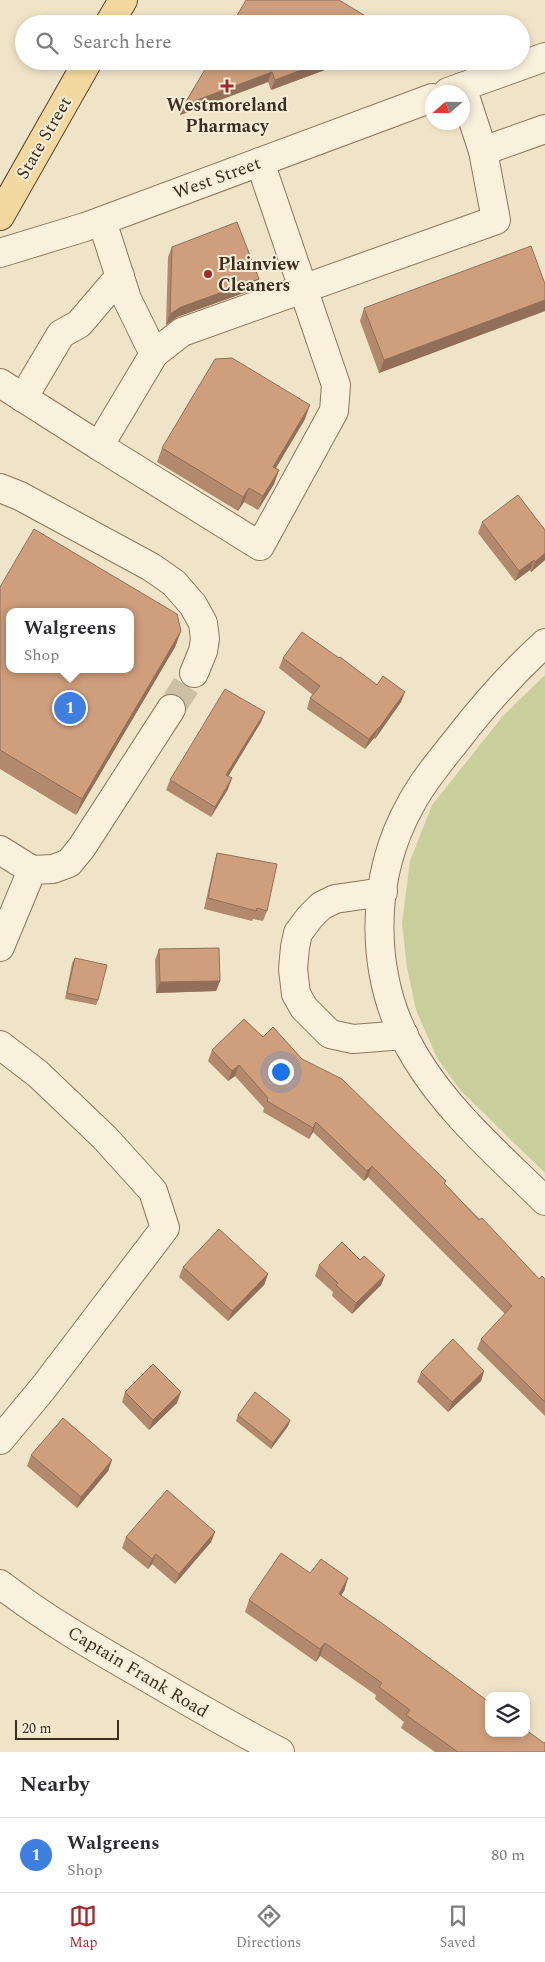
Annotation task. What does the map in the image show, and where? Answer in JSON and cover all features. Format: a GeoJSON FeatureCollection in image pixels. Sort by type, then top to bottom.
{"type":"FeatureCollection","features":[{"type":"Feature","properties":{"kind":"main road"},"geometry":{"type":"LineString","coordinates":[[114,15],[123,0]]}},
{"type":"Feature","properties":{"kind":"main road","name":"State Street"},"geometry":{"type":"LineString","coordinates":[[0,216],[83,70]]}},
{"type":"Feature","properties":{"kind":"street"},"geometry":{"type":"LineString","coordinates":[[530,62],[545,56]]}},
{"type":"Feature","properties":{"kind":"street"},"geometry":{"type":"LineString","coordinates":[[468,85],[508,70]]}},
{"type":"Feature","properties":{"kind":"street","name":"West Street"},"geometry":{"type":"LineString","coordinates":[[0,253],[102,221],[425,101]]}},
{"type":"Feature","properties":{"kind":"street"},"geometry":{"type":"LineString","coordinates":[[99,446],[154,354],[182,332],[496,220],[483,151],[470,123]]}},
{"type":"Feature","properties":{"kind":"street"},"geometry":{"type":"LineString","coordinates":[[483,151],[545,130]]}},
{"type":"Feature","properties":{"kind":"street"},"geometry":{"type":"LineString","coordinates":[[0,383],[260,546],[334,411],[336,385],[260,162]]}},
{"type":"Feature","properties":{"kind":"street"},"geometry":{"type":"LineString","coordinates":[[102,221],[128,299],[154,354]]}},
{"type":"Feature","properties":{"kind":"street"},"geometry":{"type":"LineString","coordinates":[[23,398],[61,334],[78,324],[120,276]]}},
{"type":"Feature","properties":{"kind":"street"},"geometry":{"type":"LineString","coordinates":[[0,488],[20,496],[151,567],[174,583],[193,605],[203,623],[205,639],[203,651],[194,673]]}},
{"type":"Feature","properties":{"kind":"street"},"geometry":{"type":"LineString","coordinates":[[545,644],[480,710],[433,770],[411,803],[396,837],[386,872],[380,908],[379,946],[384,985],[397,1022],[415,1058],[438,1090],[465,1120],[545,1201]]}},
{"type":"Feature","properties":{"kind":"street"},"geometry":{"type":"LineString","coordinates":[[0,850],[32,870],[53,869],[69,863],[82,847],[171,709]]}},
{"type":"Feature","properties":{"kind":"street"},"geometry":{"type":"LineString","coordinates":[[0,947],[32,870]]}},
{"type":"Feature","properties":{"kind":"street"},"geometry":{"type":"LineString","coordinates":[[382,892],[335,899],[322,906],[310,917],[298,933],[295,947],[293,969],[296,994],[304,1008],[330,1034],[353,1040],[404,1035]]}},
{"type":"Feature","properties":{"kind":"street"},"geometry":{"type":"LineString","coordinates":[[0,1045],[38,1074],[105,1138],[153,1191],[165,1228],[44,1386],[0,1440]]}},
{"type":"Feature","properties":{"kind":"street","name":"Captain Frank Road"},"geometry":{"type":"LineString","coordinates":[[0,1584],[29,1606],[75,1635],[233,1728],[280,1752]]}},
{"type":"Feature","properties":{"kind":"green space"},"geometry":{"type":"Polygon","coordinates":[[[545,675],[545,1173],[461,1091],[437,1058],[416,1010],[407,968],[402,923],[410,861],[432,805],[503,716],[545,675]]]}},
{"type":"Feature","properties":{"kind":"building"},"geometry":{"type":"Polygon","coordinates":[[[246,0],[339,0],[364,15],[237,15],[246,0]]]}},
{"type":"Feature","properties":{"kind":"building"},"geometry":{"type":"Polygon","coordinates":[[[205,70],[301,70],[275,80],[272,72],[184,105],[205,70]]]}},
{"type":"Feature","properties":{"kind":"building","name":"Plainview Cleaners"},"geometry":{"type":"Polygon","coordinates":[[[237,222],[259,279],[181,307],[170,314],[172,247],[237,222]]]}},
{"type":"Feature","properties":{"kind":"building"},"geometry":{"type":"Polygon","coordinates":[[[531,246],[545,284],[545,300],[384,360],[364,308],[531,246]]]}},
{"type":"Feature","properties":{"kind":"building"},"geometry":{"type":"Polygon","coordinates":[[[232,358],[310,405],[273,467],[279,470],[263,496],[249,488],[243,497],[162,448],[215,359],[232,358]]]}},
{"type":"Feature","properties":{"kind":"building"},"geometry":{"type":"Polygon","coordinates":[[[518,495],[545,530],[545,553],[535,562],[534,560],[519,571],[482,522],[518,495]]]}},
{"type":"Feature","properties":{"kind":"building"},"geometry":{"type":"Polygon","coordinates":[[[34,529],[177,614],[181,631],[82,799],[0,750],[0,587],[34,529]]]}},
{"type":"Feature","properties":{"kind":"building"},"geometry":{"type":"Polygon","coordinates":[[[302,632],[340,657],[377,685],[383,676],[405,692],[369,739],[310,698],[320,686],[283,658],[302,632]]]}},
{"type":"Feature","properties":{"kind":"building"},"geometry":{"type":"Polygon","coordinates":[[[225,689],[265,712],[226,775],[232,778],[215,807],[170,780],[225,689]]]}},
{"type":"Feature","properties":{"kind":"building"},"geometry":{"type":"Polygon","coordinates":[[[217,853],[277,864],[267,911],[257,908],[256,911],[208,898],[217,853]]]}},
{"type":"Feature","properties":{"kind":"building"},"geometry":{"type":"Polygon","coordinates":[[[219,948],[220,981],[160,982],[159,949],[219,948]]]}},
{"type":"Feature","properties":{"kind":"building"},"geometry":{"type":"Polygon","coordinates":[[[75,958],[107,965],[98,1000],[67,993],[75,958]]]}},
{"type":"Feature","properties":{"kind":"building"},"geometry":{"type":"Polygon","coordinates":[[[244,1019],[263,1037],[273,1027],[302,1059],[342,1079],[446,1181],[444,1183],[479,1220],[482,1218],[539,1279],[542,1276],[545,1279],[545,1402],[481,1339],[512,1306],[372,1166],[367,1171],[316,1122],[313,1128],[267,1101],[268,1098],[239,1065],[232,1071],[212,1050],[244,1019]]]}},
{"type":"Feature","properties":{"kind":"building"},"geometry":{"type":"Polygon","coordinates":[[[219,1229],[268,1274],[232,1311],[183,1267],[219,1229]]]}},
{"type":"Feature","properties":{"kind":"building"},"geometry":{"type":"Polygon","coordinates":[[[342,1242],[360,1260],[364,1256],[385,1275],[356,1303],[336,1285],[338,1283],[319,1265],[342,1242]]]}},
{"type":"Feature","properties":{"kind":"building"},"geometry":{"type":"Polygon","coordinates":[[[453,1339],[484,1371],[452,1402],[421,1372],[453,1339]]]}},
{"type":"Feature","properties":{"kind":"building"},"geometry":{"type":"Polygon","coordinates":[[[153,1364],[181,1392],[153,1420],[125,1392],[153,1364]]]}},
{"type":"Feature","properties":{"kind":"building"},"geometry":{"type":"Polygon","coordinates":[[[255,1392],[290,1420],[273,1443],[238,1415],[255,1392]]]}},
{"type":"Feature","properties":{"kind":"building"},"geometry":{"type":"Polygon","coordinates":[[[63,1418],[112,1460],[81,1497],[31,1455],[63,1418]]]}},
{"type":"Feature","properties":{"kind":"building"},"geometry":{"type":"Polygon","coordinates":[[[167,1490],[215,1532],[179,1574],[156,1554],[152,1559],[126,1537],[167,1490]]]}},
{"type":"Feature","properties":{"kind":"building"},"geometry":{"type":"Polygon","coordinates":[[[281,1553],[310,1573],[321,1559],[348,1578],[339,1594],[485,1699],[485,1737],[530,1737],[530,1733],[545,1742],[545,1752],[458,1752],[406,1715],[410,1710],[379,1687],[382,1683],[325,1643],[320,1649],[249,1600],[281,1553]]]}},
{"type":"Feature","properties":{"kind":"tunnel"},"geometry":{"type":"LineString","coordinates":[[171,709],[194,673]]}},
{"type":"Feature","properties":{"kind":"place","name":"Westmoreland Pharmacy"},"geometry":{"type":"Point","coordinates":[227,86]}},
{"type":"Feature","properties":{"kind":"place","name":"Plainview Cleaners"},"geometry":{"type":"Point","coordinates":[208,274]}},
{"type":"Feature","properties":{"kind":"place","name":"Walgreens"},"geometry":{"type":"Point","coordinates":[70,708]}}]}
